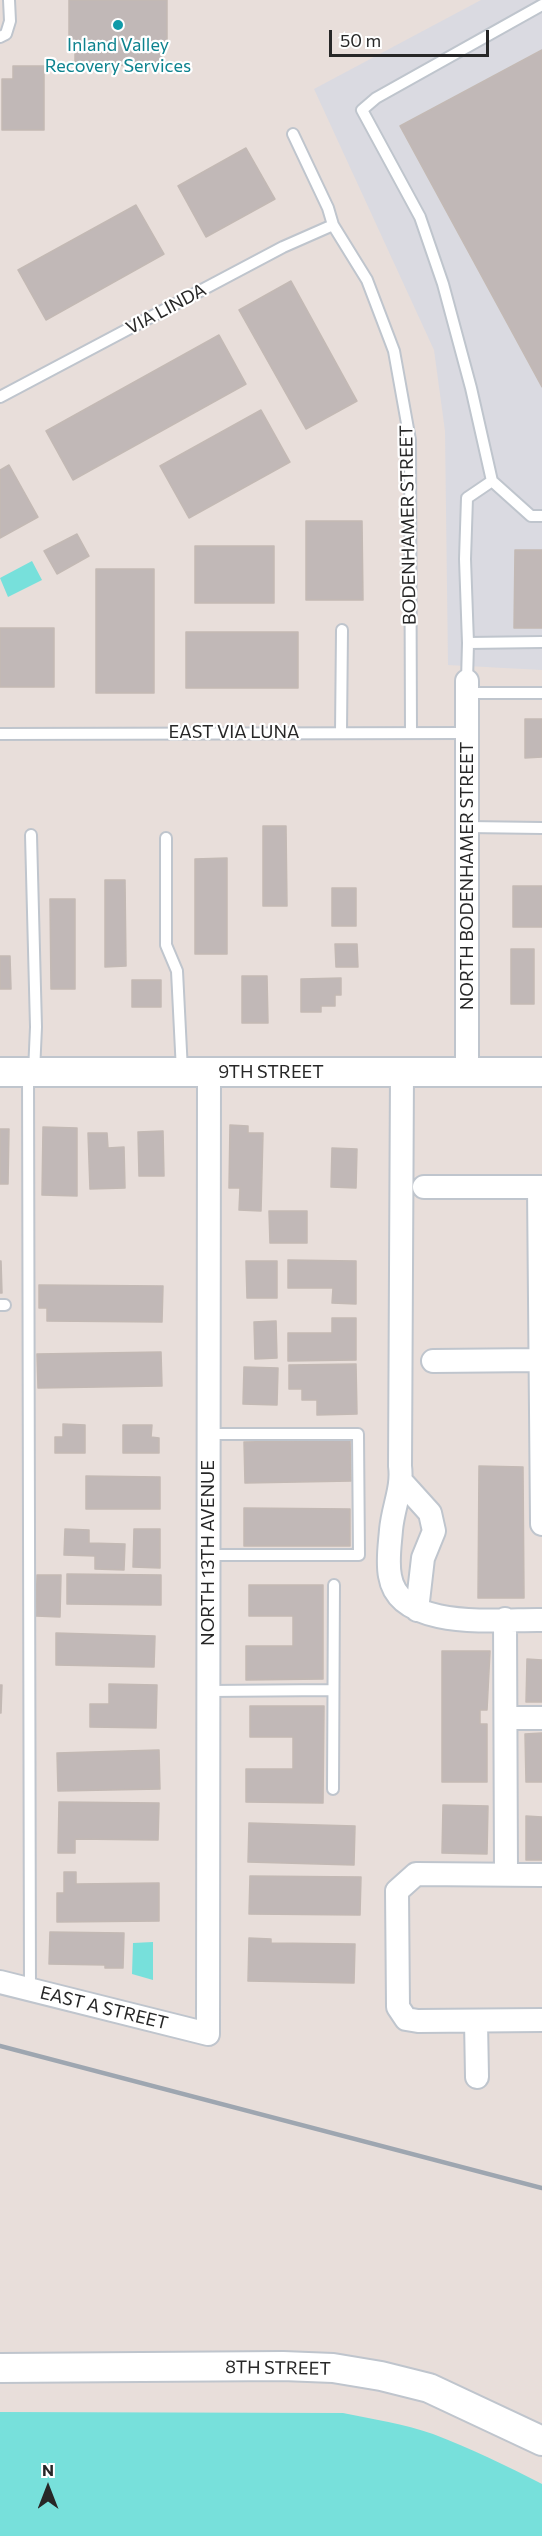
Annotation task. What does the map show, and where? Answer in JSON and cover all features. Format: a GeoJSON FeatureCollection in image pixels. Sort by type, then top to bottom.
{"type":"FeatureCollection","features":[{"type":"Feature","properties":{"kind":"street","name":"NORTH BODENHAMER STREET"},"geometry":{"type":"LineString","coordinates":[[467,687],[467,1072]]}},
{"type":"Feature","properties":{"kind":"street","name":"NORTH 13TH AVENUE"},"geometry":{"type":"LineString","coordinates":[[196,1071],[208,1434],[208,2034]]}},
{"type":"Feature","properties":{"kind":"street","name":"9TH STREET"},"geometry":{"type":"LineString","coordinates":[[21,1072],[542,1072]]}},
{"type":"Feature","properties":{"kind":"street"},"geometry":{"type":"LineString","coordinates":[[402,1072],[400,1466],[402,1482],[392,1514],[390,1577],[400,1599],[417,1610],[439,1618],[542,1620]]}},
{"type":"Feature","properties":{"kind":"street"},"geometry":{"type":"LineString","coordinates":[[424,1187],[540,1188],[542,1524]]}},
{"type":"Feature","properties":{"kind":"street"},"geometry":{"type":"LineString","coordinates":[[434,1361],[540,1360]]}},
{"type":"Feature","properties":{"kind":"street"},"geometry":{"type":"LineString","coordinates":[[402,1482],[430,1512],[434,1532],[423,1558],[417,1610]]}},
{"type":"Feature","properties":{"kind":"street"},"geometry":{"type":"LineString","coordinates":[[390,1549],[423,1558]]}},
{"type":"Feature","properties":{"kind":"street"},"geometry":{"type":"LineString","coordinates":[[505,1619],[506,1874]]}},
{"type":"Feature","properties":{"kind":"street"},"geometry":{"type":"LineString","coordinates":[[506,1718],[542,1718]]}},
{"type":"Feature","properties":{"kind":"street"},"geometry":{"type":"LineString","coordinates":[[542,1875],[416,1874],[397,1892],[398,2007],[406,2019],[418,2021],[542,2020]]}},
{"type":"Feature","properties":{"kind":"street","name":"EAST A STREET"},"geometry":{"type":"LineString","coordinates":[[0,1982],[208,2034]]}},
{"type":"Feature","properties":{"kind":"street"},"geometry":{"type":"LineString","coordinates":[[476,2021],[477,2077]]}},
{"type":"Feature","properties":{"kind":"street","name":"8TH STREET"},"geometry":{"type":"LineString","coordinates":[[0,2368],[283,2366],[333,2368],[381,2376],[429,2388],[542,2441]]}},
{"type":"Feature","properties":{"kind":"lane"},"geometry":{"type":"LineString","coordinates":[[0,37],[6,34],[10,21],[9,0]]}},
{"type":"Feature","properties":{"kind":"lane"},"geometry":{"type":"LineString","coordinates":[[542,5],[376,98],[362,110],[420,217],[449,307],[492,481],[531,516],[542,516]]}},
{"type":"Feature","properties":{"kind":"lane","name":"BODENHAMER STREET"},"geometry":{"type":"LineString","coordinates":[[293,134],[328,207],[333,225],[368,280],[394,351],[410,440],[411,733]]}},
{"type":"Feature","properties":{"kind":"lane","name":"VIA LINDA"},"geometry":{"type":"LineString","coordinates":[[0,397],[283,247],[333,225]]}},
{"type":"Feature","properties":{"kind":"lane"},"geometry":{"type":"LineString","coordinates":[[492,481],[467,498],[465,559],[467,687],[542,693]]}},
{"type":"Feature","properties":{"kind":"lane"},"geometry":{"type":"LineString","coordinates":[[341,732],[342,630]]}},
{"type":"Feature","properties":{"kind":"lane"},"geometry":{"type":"LineString","coordinates":[[468,643],[542,642]]}},
{"type":"Feature","properties":{"kind":"lane","name":"EAST VIA LUNA"},"geometry":{"type":"LineString","coordinates":[[0,734],[467,733]]}},
{"type":"Feature","properties":{"kind":"lane"},"geometry":{"type":"LineString","coordinates":[[467,827],[542,828]]}},
{"type":"Feature","properties":{"kind":"lane"},"geometry":{"type":"LineString","coordinates":[[30,1989],[21,1072],[36,1027],[32,835]]}},
{"type":"Feature","properties":{"kind":"lane"},"geometry":{"type":"LineString","coordinates":[[166,837],[166,945],[177,971],[196,1071]]}},
{"type":"Feature","properties":{"kind":"lane"},"geometry":{"type":"LineString","coordinates":[[208,1434],[358,1434],[359,1555],[208,1555]]}},
{"type":"Feature","properties":{"kind":"lane"},"geometry":{"type":"LineString","coordinates":[[333,1789],[334,1585]]}},
{"type":"Feature","properties":{"kind":"lane"},"geometry":{"type":"LineString","coordinates":[[208,1691],[333,1690]]}},
{"type":"Feature","properties":{"kind":"shaded area"},"geometry":{"type":"Polygon","coordinates":[[[481,0],[542,0],[542,670],[448,665],[445,431],[434,350],[314,89],[481,0]]]}},
{"type":"Feature","properties":{"kind":"water"},"geometry":{"type":"Polygon","coordinates":[[[32,561],[42,580],[8,597],[0,578],[32,561]]]}},
{"type":"Feature","properties":{"kind":"water"},"geometry":{"type":"Polygon","coordinates":[[[153,1942],[153,1980],[132,1974],[133,1943],[153,1942]]]}},
{"type":"Feature","properties":{"kind":"water"},"geometry":{"type":"Polygon","coordinates":[[[0,2412],[343,2413],[400,2425],[461,2445],[542,2484],[542,2536],[0,2536],[0,2412]]]}},
{"type":"Feature","properties":{"kind":"building","name":"Inland Valley Recovery Services"},"geometry":{"type":"Polygon","coordinates":[[[69,0],[167,0],[167,50],[162,50],[162,65],[75,66],[75,51],[69,51],[69,0]]]}},
{"type":"Feature","properties":{"kind":"building"},"geometry":{"type":"Polygon","coordinates":[[[542,50],[542,387],[400,126],[542,50]]]}},
{"type":"Feature","properties":{"kind":"building"},"geometry":{"type":"Polygon","coordinates":[[[13,66],[44,66],[44,130],[2,130],[2,79],[13,79],[13,66]]]}},
{"type":"Feature","properties":{"kind":"building"},"geometry":{"type":"Polygon","coordinates":[[[246,148],[275,199],[206,237],[178,186],[246,148]]]}},
{"type":"Feature","properties":{"kind":"building"},"geometry":{"type":"Polygon","coordinates":[[[136,205],[164,254],[46,320],[18,270],[136,205]]]}},
{"type":"Feature","properties":{"kind":"building"},"geometry":{"type":"Polygon","coordinates":[[[291,281],[357,401],[306,429],[239,310],[291,281]]]}},
{"type":"Feature","properties":{"kind":"building"},"geometry":{"type":"Polygon","coordinates":[[[219,335],[246,384],[73,480],[46,431],[219,335]]]}},
{"type":"Feature","properties":{"kind":"building"},"geometry":{"type":"Polygon","coordinates":[[[261,410],[290,462],[189,518],[160,466],[261,410]]]}},
{"type":"Feature","properties":{"kind":"building"},"geometry":{"type":"Polygon","coordinates":[[[9,465],[38,517],[0,538],[0,470],[9,465]]]}},
{"type":"Feature","properties":{"kind":"building"},"geometry":{"type":"Polygon","coordinates":[[[306,521],[362,521],[363,600],[306,600],[306,521]]]}},
{"type":"Feature","properties":{"kind":"building"},"geometry":{"type":"Polygon","coordinates":[[[77,534],[89,556],[57,574],[44,551],[77,534]]]}},
{"type":"Feature","properties":{"kind":"building"},"geometry":{"type":"Polygon","coordinates":[[[195,546],[274,546],[274,603],[195,603],[195,546]]]}},
{"type":"Feature","properties":{"kind":"building"},"geometry":{"type":"Polygon","coordinates":[[[515,550],[542,550],[542,628],[514,628],[515,550]]]}},
{"type":"Feature","properties":{"kind":"building"},"geometry":{"type":"Polygon","coordinates":[[[96,569],[154,569],[154,693],[96,693],[96,569]]]}},
{"type":"Feature","properties":{"kind":"building"},"geometry":{"type":"Polygon","coordinates":[[[0,628],[54,628],[54,687],[0,687],[0,628]]]}},
{"type":"Feature","properties":{"kind":"building"},"geometry":{"type":"Polygon","coordinates":[[[186,632],[298,632],[298,688],[186,688],[186,632]]]}},
{"type":"Feature","properties":{"kind":"building"},"geometry":{"type":"Polygon","coordinates":[[[525,719],[542,719],[542,757],[525,758],[525,719]]]}},
{"type":"Feature","properties":{"kind":"building"},"geometry":{"type":"Polygon","coordinates":[[[263,826],[286,826],[287,906],[263,906],[263,826]]]}},
{"type":"Feature","properties":{"kind":"building"},"geometry":{"type":"Polygon","coordinates":[[[227,858],[227,954],[195,954],[195,859],[227,858]]]}},
{"type":"Feature","properties":{"kind":"building"},"geometry":{"type":"Polygon","coordinates":[[[105,880],[125,880],[126,966],[105,967],[105,880]]]}},
{"type":"Feature","properties":{"kind":"building"},"geometry":{"type":"Polygon","coordinates":[[[513,886],[542,886],[542,927],[513,927],[513,886]]]}},
{"type":"Feature","properties":{"kind":"building"},"geometry":{"type":"Polygon","coordinates":[[[332,888],[356,888],[356,926],[332,926],[332,888]]]}},
{"type":"Feature","properties":{"kind":"building"},"geometry":{"type":"Polygon","coordinates":[[[50,899],[75,899],[75,989],[51,989],[50,899]]]}},
{"type":"Feature","properties":{"kind":"building"},"geometry":{"type":"Polygon","coordinates":[[[335,944],[357,944],[358,967],[336,967],[335,944]]]}},
{"type":"Feature","properties":{"kind":"building"},"geometry":{"type":"Polygon","coordinates":[[[511,949],[534,949],[534,1004],[511,1004],[511,949]]]}},
{"type":"Feature","properties":{"kind":"building"},"geometry":{"type":"Polygon","coordinates":[[[0,956],[10,956],[11,989],[0,989],[0,956]]]}},
{"type":"Feature","properties":{"kind":"building"},"geometry":{"type":"Polygon","coordinates":[[[242,976],[267,976],[268,1023],[242,1023],[242,976]]]}},
{"type":"Feature","properties":{"kind":"building"},"geometry":{"type":"Polygon","coordinates":[[[341,978],[341,995],[335,995],[335,1006],[321,1006],[321,1012],[301,1012],[301,979],[341,978]]]}},
{"type":"Feature","properties":{"kind":"building"},"geometry":{"type":"Polygon","coordinates":[[[132,980],[161,980],[161,1007],[132,1007],[132,980]]]}},
{"type":"Feature","properties":{"kind":"building"},"geometry":{"type":"Polygon","coordinates":[[[230,1125],[248,1126],[248,1133],[263,1133],[261,1211],[239,1210],[240,1188],[229,1188],[230,1125]]]}},
{"type":"Feature","properties":{"kind":"building"},"geometry":{"type":"Polygon","coordinates":[[[43,1127],[77,1128],[77,1196],[42,1195],[43,1127]]]}},
{"type":"Feature","properties":{"kind":"building"},"geometry":{"type":"Polygon","coordinates":[[[0,1129],[9,1129],[8,1184],[0,1184],[0,1129]]]}},
{"type":"Feature","properties":{"kind":"building"},"geometry":{"type":"Polygon","coordinates":[[[163,1131],[164,1176],[139,1176],[138,1132],[163,1131]]]}},
{"type":"Feature","properties":{"kind":"building"},"geometry":{"type":"Polygon","coordinates":[[[88,1133],[107,1133],[108,1148],[124,1147],[125,1188],[90,1189],[88,1133]]]}},
{"type":"Feature","properties":{"kind":"building"},"geometry":{"type":"Polygon","coordinates":[[[332,1148],[357,1149],[356,1188],[331,1187],[332,1148]]]}},
{"type":"Feature","properties":{"kind":"building"},"geometry":{"type":"Polygon","coordinates":[[[269,1211],[307,1211],[307,1243],[270,1243],[269,1211]]]}},
{"type":"Feature","properties":{"kind":"building"},"geometry":{"type":"Polygon","coordinates":[[[288,1260],[356,1261],[356,1304],[332,1303],[333,1288],[288,1288],[288,1260]]]}},
{"type":"Feature","properties":{"kind":"building"},"geometry":{"type":"Polygon","coordinates":[[[1,1261],[2,1293],[0,1293],[1,1261]]]}},
{"type":"Feature","properties":{"kind":"building"},"geometry":{"type":"Polygon","coordinates":[[[246,1261],[277,1261],[277,1298],[247,1298],[246,1261]]]}},
{"type":"Feature","properties":{"kind":"building"},"geometry":{"type":"Polygon","coordinates":[[[39,1285],[163,1286],[162,1322],[47,1321],[47,1308],[39,1308],[39,1285]]]}},
{"type":"Feature","properties":{"kind":"building"},"geometry":{"type":"Polygon","coordinates":[[[332,1318],[356,1318],[356,1360],[288,1361],[288,1333],[332,1333],[332,1318]]]}},
{"type":"Feature","properties":{"kind":"building"},"geometry":{"type":"Polygon","coordinates":[[[276,1321],[277,1358],[255,1359],[254,1322],[276,1321]]]}},
{"type":"Feature","properties":{"kind":"building"},"geometry":{"type":"Polygon","coordinates":[[[161,1352],[162,1386],[38,1388],[37,1354],[161,1352]]]}},
{"type":"Feature","properties":{"kind":"building"},"geometry":{"type":"Polygon","coordinates":[[[356,1364],[357,1414],[317,1415],[317,1400],[302,1400],[302,1389],[289,1389],[289,1365],[356,1364]]]}},
{"type":"Feature","properties":{"kind":"building"},"geometry":{"type":"Polygon","coordinates":[[[244,1367],[278,1368],[277,1405],[243,1404],[244,1367]]]}},
{"type":"Feature","properties":{"kind":"building"},"geometry":{"type":"Polygon","coordinates":[[[63,1424],[85,1425],[85,1453],[55,1453],[55,1437],[63,1437],[63,1424]]]}},
{"type":"Feature","properties":{"kind":"building"},"geometry":{"type":"Polygon","coordinates":[[[123,1425],[152,1425],[151,1437],[159,1438],[159,1453],[123,1453],[123,1425]]]}},
{"type":"Feature","properties":{"kind":"building"},"geometry":{"type":"Polygon","coordinates":[[[350,1440],[351,1481],[245,1483],[244,1442],[350,1440]]]}},
{"type":"Feature","properties":{"kind":"building"},"geometry":{"type":"Polygon","coordinates":[[[479,1466],[523,1467],[524,1598],[478,1598],[479,1466]]]}},
{"type":"Feature","properties":{"kind":"building"},"geometry":{"type":"Polygon","coordinates":[[[86,1476],[160,1477],[160,1509],[86,1509],[86,1476]]]}},
{"type":"Feature","properties":{"kind":"building"},"geometry":{"type":"Polygon","coordinates":[[[244,1508],[350,1509],[350,1546],[244,1546],[244,1508]]]}},
{"type":"Feature","properties":{"kind":"building"},"geometry":{"type":"Polygon","coordinates":[[[65,1529],[89,1530],[89,1543],[125,1544],[124,1570],[95,1569],[95,1556],[64,1555],[65,1529]]]}},
{"type":"Feature","properties":{"kind":"building"},"geometry":{"type":"Polygon","coordinates":[[[134,1529],[160,1529],[160,1568],[133,1567],[134,1529]]]}},
{"type":"Feature","properties":{"kind":"building"},"geometry":{"type":"Polygon","coordinates":[[[67,1574],[161,1575],[161,1605],[67,1604],[67,1574]]]}},
{"type":"Feature","properties":{"kind":"building"},"geometry":{"type":"Polygon","coordinates":[[[37,1575],[61,1575],[60,1617],[36,1616],[37,1575]]]}},
{"type":"Feature","properties":{"kind":"building"},"geometry":{"type":"Polygon","coordinates":[[[249,1585],[323,1585],[323,1679],[246,1680],[246,1646],[293,1646],[293,1616],[249,1616],[249,1585]]]}},
{"type":"Feature","properties":{"kind":"building"},"geometry":{"type":"Polygon","coordinates":[[[56,1633],[155,1636],[154,1667],[56,1665],[56,1633]]]}},
{"type":"Feature","properties":{"kind":"building"},"geometry":{"type":"Polygon","coordinates":[[[442,1651],[490,1651],[487,1710],[480,1710],[480,1724],[487,1724],[487,1782],[442,1782],[442,1651]]]}},
{"type":"Feature","properties":{"kind":"building"},"geometry":{"type":"Polygon","coordinates":[[[527,1659],[542,1660],[542,1702],[526,1702],[527,1659]]]}},
{"type":"Feature","properties":{"kind":"building"},"geometry":{"type":"Polygon","coordinates":[[[109,1684],[157,1685],[156,1728],[90,1727],[90,1704],[109,1704],[109,1684]]]}},
{"type":"Feature","properties":{"kind":"building"},"geometry":{"type":"Polygon","coordinates":[[[0,1685],[2,1685],[1,1713],[0,1713],[0,1685]]]}},
{"type":"Feature","properties":{"kind":"building"},"geometry":{"type":"Polygon","coordinates":[[[250,1706],[324,1706],[323,1803],[246,1802],[246,1769],[293,1769],[293,1737],[250,1737],[250,1706]]]}},
{"type":"Feature","properties":{"kind":"building"},"geometry":{"type":"Polygon","coordinates":[[[542,1733],[542,1782],[526,1782],[525,1734],[542,1733]]]}},
{"type":"Feature","properties":{"kind":"building"},"geometry":{"type":"Polygon","coordinates":[[[159,1750],[160,1789],[58,1791],[57,1753],[159,1750]]]}},
{"type":"Feature","properties":{"kind":"building"},"geometry":{"type":"Polygon","coordinates":[[[59,1802],[159,1803],[158,1840],[75,1839],[75,1853],[58,1853],[59,1802]]]}},
{"type":"Feature","properties":{"kind":"building"},"geometry":{"type":"Polygon","coordinates":[[[443,1805],[488,1806],[487,1854],[442,1853],[443,1805]]]}},
{"type":"Feature","properties":{"kind":"building"},"geometry":{"type":"Polygon","coordinates":[[[526,1816],[542,1817],[542,1860],[526,1860],[526,1816]]]}},
{"type":"Feature","properties":{"kind":"building"},"geometry":{"type":"Polygon","coordinates":[[[249,1823],[355,1826],[354,1865],[248,1862],[249,1823]]]}},
{"type":"Feature","properties":{"kind":"building"},"geometry":{"type":"Polygon","coordinates":[[[64,1872],[76,1872],[76,1884],[159,1883],[159,1921],[57,1922],[57,1893],[64,1893],[64,1872]]]}},
{"type":"Feature","properties":{"kind":"building"},"geometry":{"type":"Polygon","coordinates":[[[250,1876],[361,1877],[360,1915],[249,1914],[250,1876]]]}},
{"type":"Feature","properties":{"kind":"building"},"geometry":{"type":"Polygon","coordinates":[[[50,1932],[124,1933],[123,1968],[105,1968],[105,1965],[49,1964],[50,1932]]]}},
{"type":"Feature","properties":{"kind":"building"},"geometry":{"type":"Polygon","coordinates":[[[249,1938],[271,1939],[271,1943],[355,1944],[354,1983],[248,1981],[249,1938]]]}},
{"type":"Feature","properties":{"kind":"railway"},"geometry":{"type":"LineString","coordinates":[[0,2046],[542,2188]]}},
{"type":"Feature","properties":{"kind":"place","name":"Inland Valley Recovery Services"},"geometry":{"type":"Point","coordinates":[118,25]}}]}
